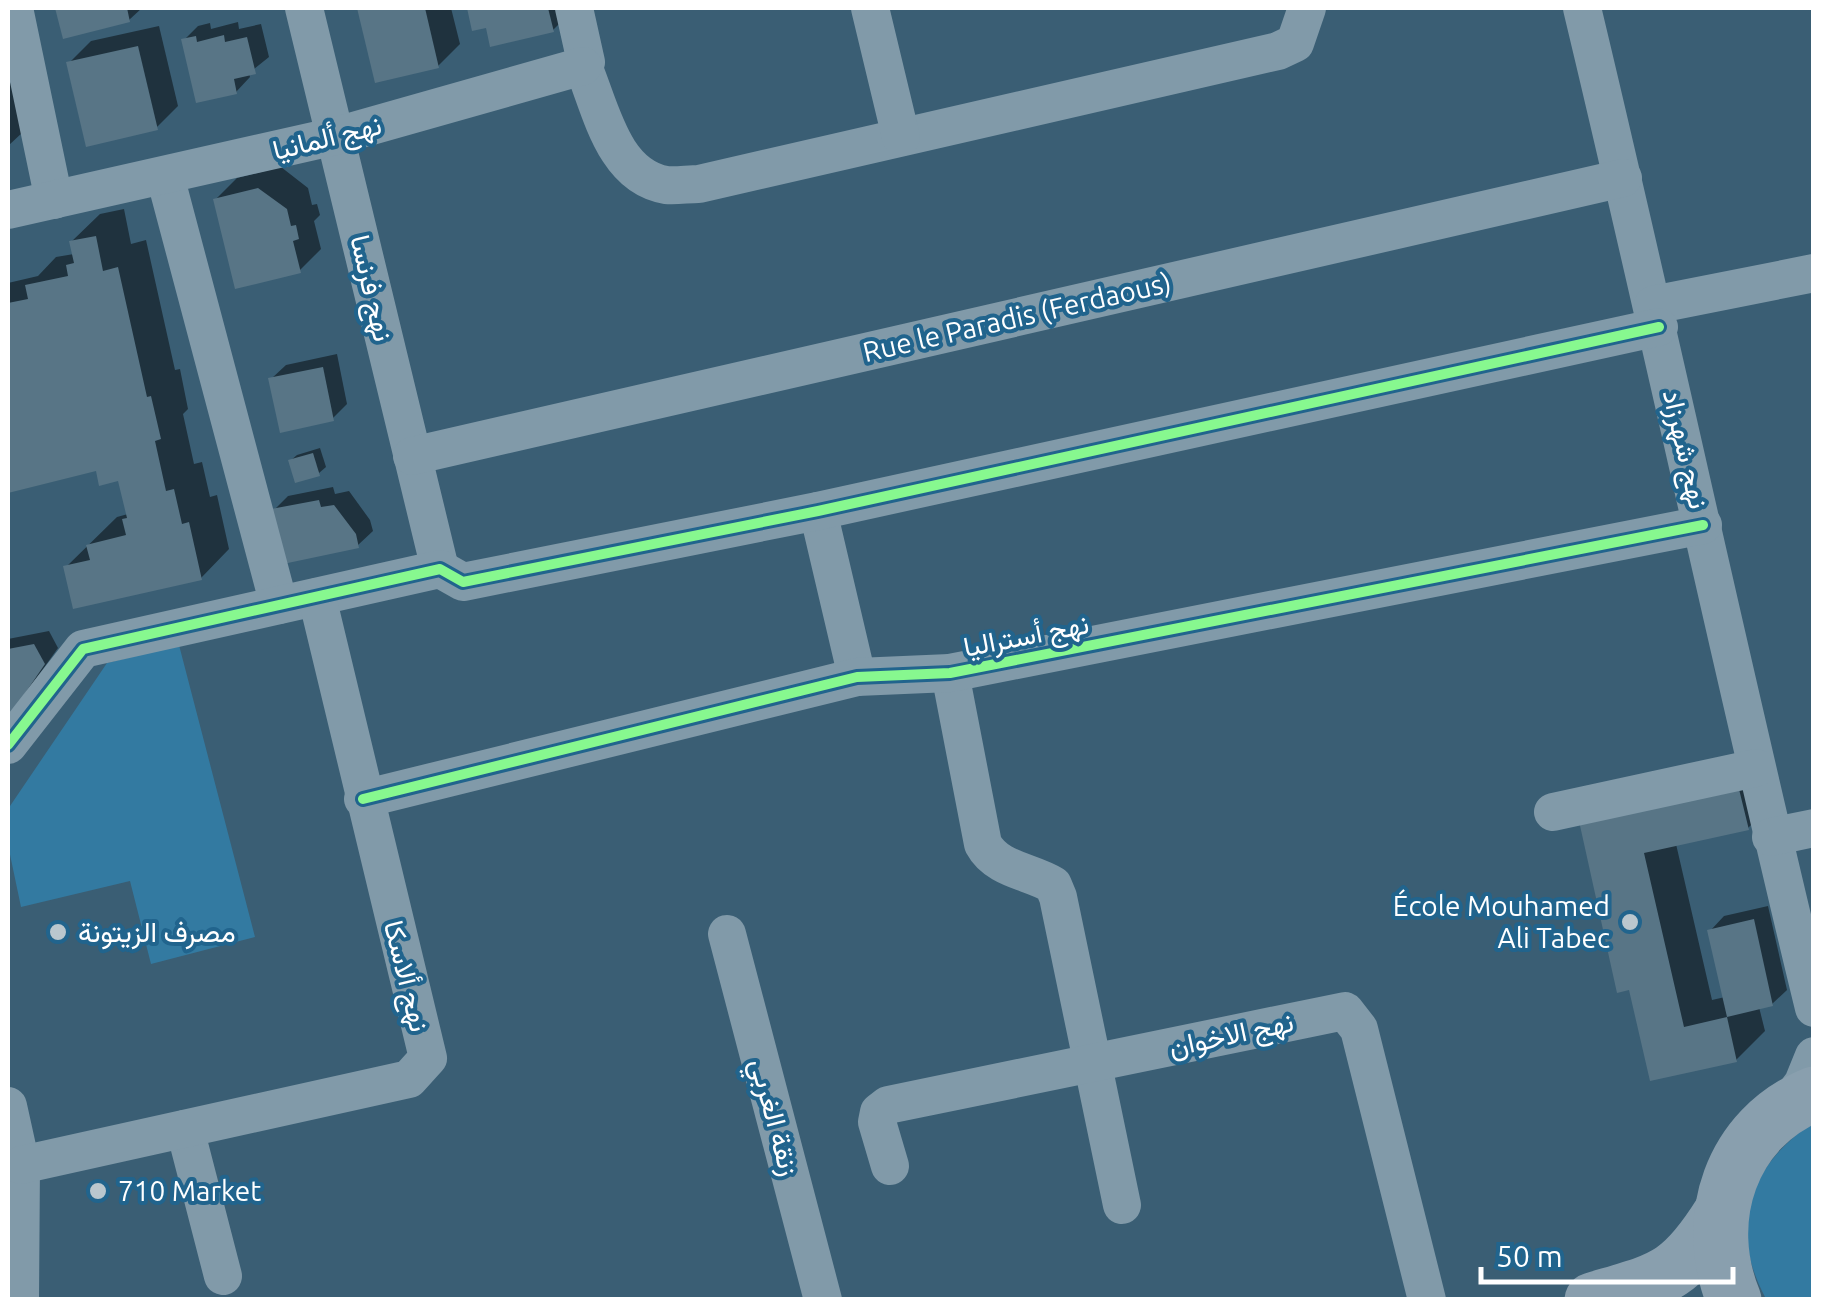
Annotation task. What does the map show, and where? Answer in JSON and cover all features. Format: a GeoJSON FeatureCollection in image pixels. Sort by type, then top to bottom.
{"type":"FeatureCollection","features":[{"type":"Feature","properties":{"kind":"street"},"geometry":{"type":"LineString","coordinates":[[14,8],[54,200]]}},
{"type":"Feature","properties":{"kind":"street","name":"نهج فرنسا"},"geometry":{"type":"LineString","coordinates":[[304,8],[440,569]]}},
{"type":"Feature","properties":{"kind":"street"},"geometry":{"type":"LineString","coordinates":[[574,8],[584,46],[584,66],[620,155],[639,176],[667,185],[698,184],[1278,51],[1295,43],[1307,8]]}},
{"type":"Feature","properties":{"kind":"street"},"geometry":{"type":"LineString","coordinates":[[870,8],[900,137]]}},
{"type":"Feature","properties":{"kind":"street","name":"نهج شهرزاد"},"geometry":{"type":"LineString","coordinates":[[1582,8],[1656,316],[1771,837],[1812,993]]}},
{"type":"Feature","properties":{"kind":"street","name":"نهج ألمانيا"},"geometry":{"type":"LineString","coordinates":[[8,210],[336,136],[584,66]]}},
{"type":"Feature","properties":{"kind":"street"},"geometry":{"type":"LineString","coordinates":[[165,176],[279,605]]}},
{"type":"Feature","properties":{"kind":"street","name":"Rue le Paradis (Ferdaous)"},"geometry":{"type":"LineString","coordinates":[[412,456],[1622,178]]}},
{"type":"Feature","properties":{"kind":"street"},"geometry":{"type":"LineString","coordinates":[[8,745],[83,649],[440,569],[463,582],[818,511],[1656,316],[1814,273]]}},
{"type":"Feature","properties":{"kind":"street"},"geometry":{"type":"LineString","coordinates":[[818,511],[857,677]]}},
{"type":"Feature","properties":{"kind":"street","name":"نهج أستراليا"},"geometry":{"type":"LineString","coordinates":[[363,800],[857,677],[950,672],[1702,524]]}},
{"type":"Feature","properties":{"kind":"street","name":"نهج ألاسكا"},"geometry":{"type":"LineString","coordinates":[[21,1165],[409,1080],[428,1058],[317,597]]}},
{"type":"Feature","properties":{"kind":"street"},"geometry":{"type":"LineString","coordinates":[[950,672],[983,844],[989,855],[1001,863],[1053,885],[1122,1206]]}},
{"type":"Feature","properties":{"kind":"street"},"geometry":{"type":"LineString","coordinates":[[1553,812],[1756,768]]}},
{"type":"Feature","properties":{"kind":"street"},"geometry":{"type":"LineString","coordinates":[[1771,837],[1814,828]]}},
{"type":"Feature","properties":{"kind":"street","name":"زنقة الغربي"},"geometry":{"type":"LineString","coordinates":[[727,934],[823,1300]]}},
{"type":"Feature","properties":{"kind":"street","name":"نهج الاخوان"},"geometry":{"type":"LineString","coordinates":[[890,1166],[877,1122],[879,1112],[888,1105],[1345,1011],[1359,1029],[1427,1300]]}},
{"type":"Feature","properties":{"kind":"street"},"geometry":{"type":"LineString","coordinates":[[1734,1300],[1719,1246],[1726,1184],[1758,1132],[1798,1102],[1814,1056]]}},
{"type":"Feature","properties":{"kind":"street"},"geometry":{"type":"LineString","coordinates":[[8,1106],[21,1165],[20,1300]]}},
{"type":"Feature","properties":{"kind":"street"},"geometry":{"type":"LineString","coordinates":[[185,1129],[223,1276]]}},
{"type":"Feature","properties":{"kind":"street"},"geometry":{"type":"LineString","coordinates":[[1592,1300],[1655,1281],[1681,1266],[1699,1248],[1720,1214]]}},
{"type":"Feature","properties":{"kind":"shaded area"},"geometry":{"type":"Polygon","coordinates":[[[179,645],[255,937],[151,964],[130,881],[21,907],[8,845],[8,809],[107,663],[179,645]]]}},
{"type":"Feature","properties":{"kind":"shaded area"},"geometry":{"type":"Polygon","coordinates":[[[1813,1122],[1813,1299],[1766,1299],[1748,1247],[1750,1200],[1773,1159],[1813,1122]]]}},
{"type":"Feature","properties":{"kind":"building"},"geometry":{"type":"Polygon","coordinates":[[[55,8],[127,8],[130,22],[63,39],[55,8]]]}},
{"type":"Feature","properties":{"kind":"building"},"geometry":{"type":"Polygon","coordinates":[[[357,8],[425,8],[439,68],[375,83],[357,8]]]}},
{"type":"Feature","properties":{"kind":"building"},"geometry":{"type":"Polygon","coordinates":[[[467,8],[548,8],[554,32],[490,47],[486,28],[472,31],[467,8]]]}},
{"type":"Feature","properties":{"kind":"building"},"geometry":{"type":"Polygon","coordinates":[[[224,35],[225,42],[247,37],[256,74],[234,79],[237,94],[196,103],[181,39],[196,36],[197,42],[224,35]]]}},
{"type":"Feature","properties":{"kind":"building"},"geometry":{"type":"Polygon","coordinates":[[[138,46],[158,130],[86,147],[66,62],[138,46]]]}},
{"type":"Feature","properties":{"kind":"building"},"geometry":{"type":"Polygon","coordinates":[[[258,188],[287,209],[291,226],[296,225],[299,239],[293,241],[301,273],[235,289],[213,199],[258,188]]]}},
{"type":"Feature","properties":{"kind":"building"},"geometry":{"type":"Polygon","coordinates":[[[96,236],[103,271],[118,267],[147,397],[151,396],[161,439],[155,441],[166,491],[174,489],[182,524],[189,522],[202,580],[73,609],[63,566],[90,560],[86,545],[126,535],[122,519],[127,518],[118,481],[99,486],[96,471],[8,493],[8,303],[28,299],[25,285],[68,276],[66,265],[74,263],[69,241],[96,236]]]}},
{"type":"Feature","properties":{"kind":"building"},"geometry":{"type":"Polygon","coordinates":[[[323,367],[334,421],[280,433],[268,378],[323,367]]]}},
{"type":"Feature","properties":{"kind":"building"},"geometry":{"type":"Polygon","coordinates":[[[313,453],[320,476],[295,483],[288,460],[313,453]]]}},
{"type":"Feature","properties":{"kind":"building"},"geometry":{"type":"Polygon","coordinates":[[[319,500],[321,507],[334,505],[356,534],[359,548],[283,564],[271,509],[319,500]]]}},
{"type":"Feature","properties":{"kind":"building"},"geometry":{"type":"Polygon","coordinates":[[[34,644],[45,664],[8,718],[8,649],[34,644]]]}},
{"type":"Feature","properties":{"kind":"building","name":"École Mouhamed Ali Tabec"},"geometry":{"type":"Polygon","coordinates":[[[1738,785],[1749,830],[1644,853],[1684,1027],[1727,1017],[1737,1062],[1650,1081],[1629,990],[1617,993],[1579,821],[1738,785]]]}},
{"type":"Feature","properties":{"kind":"building"},"geometry":{"type":"Polygon","coordinates":[[[1754,919],[1773,1006],[1727,1017],[1707,930],[1754,919]]]}},
{"type":"Feature","properties":{"kind":"cycle path"},"geometry":{"type":"LineString","coordinates":[[8,745],[83,649],[440,569],[463,582],[818,511],[1659,327]]}},
{"type":"Feature","properties":{"kind":"cycle path"},"geometry":{"type":"LineString","coordinates":[[363,799],[857,677],[950,673],[1703,525]]}},
{"type":"Feature","properties":{"kind":"place","name":"École Mouhamed Ali Tabec"},"geometry":{"type":"Point","coordinates":[1630,922]}},
{"type":"Feature","properties":{"kind":"place","name":"مصرف الزيتونة"},"geometry":{"type":"Point","coordinates":[58,932]}},
{"type":"Feature","properties":{"kind":"place","name":"710 Market"},"geometry":{"type":"Point","coordinates":[98,1191]}}]}
